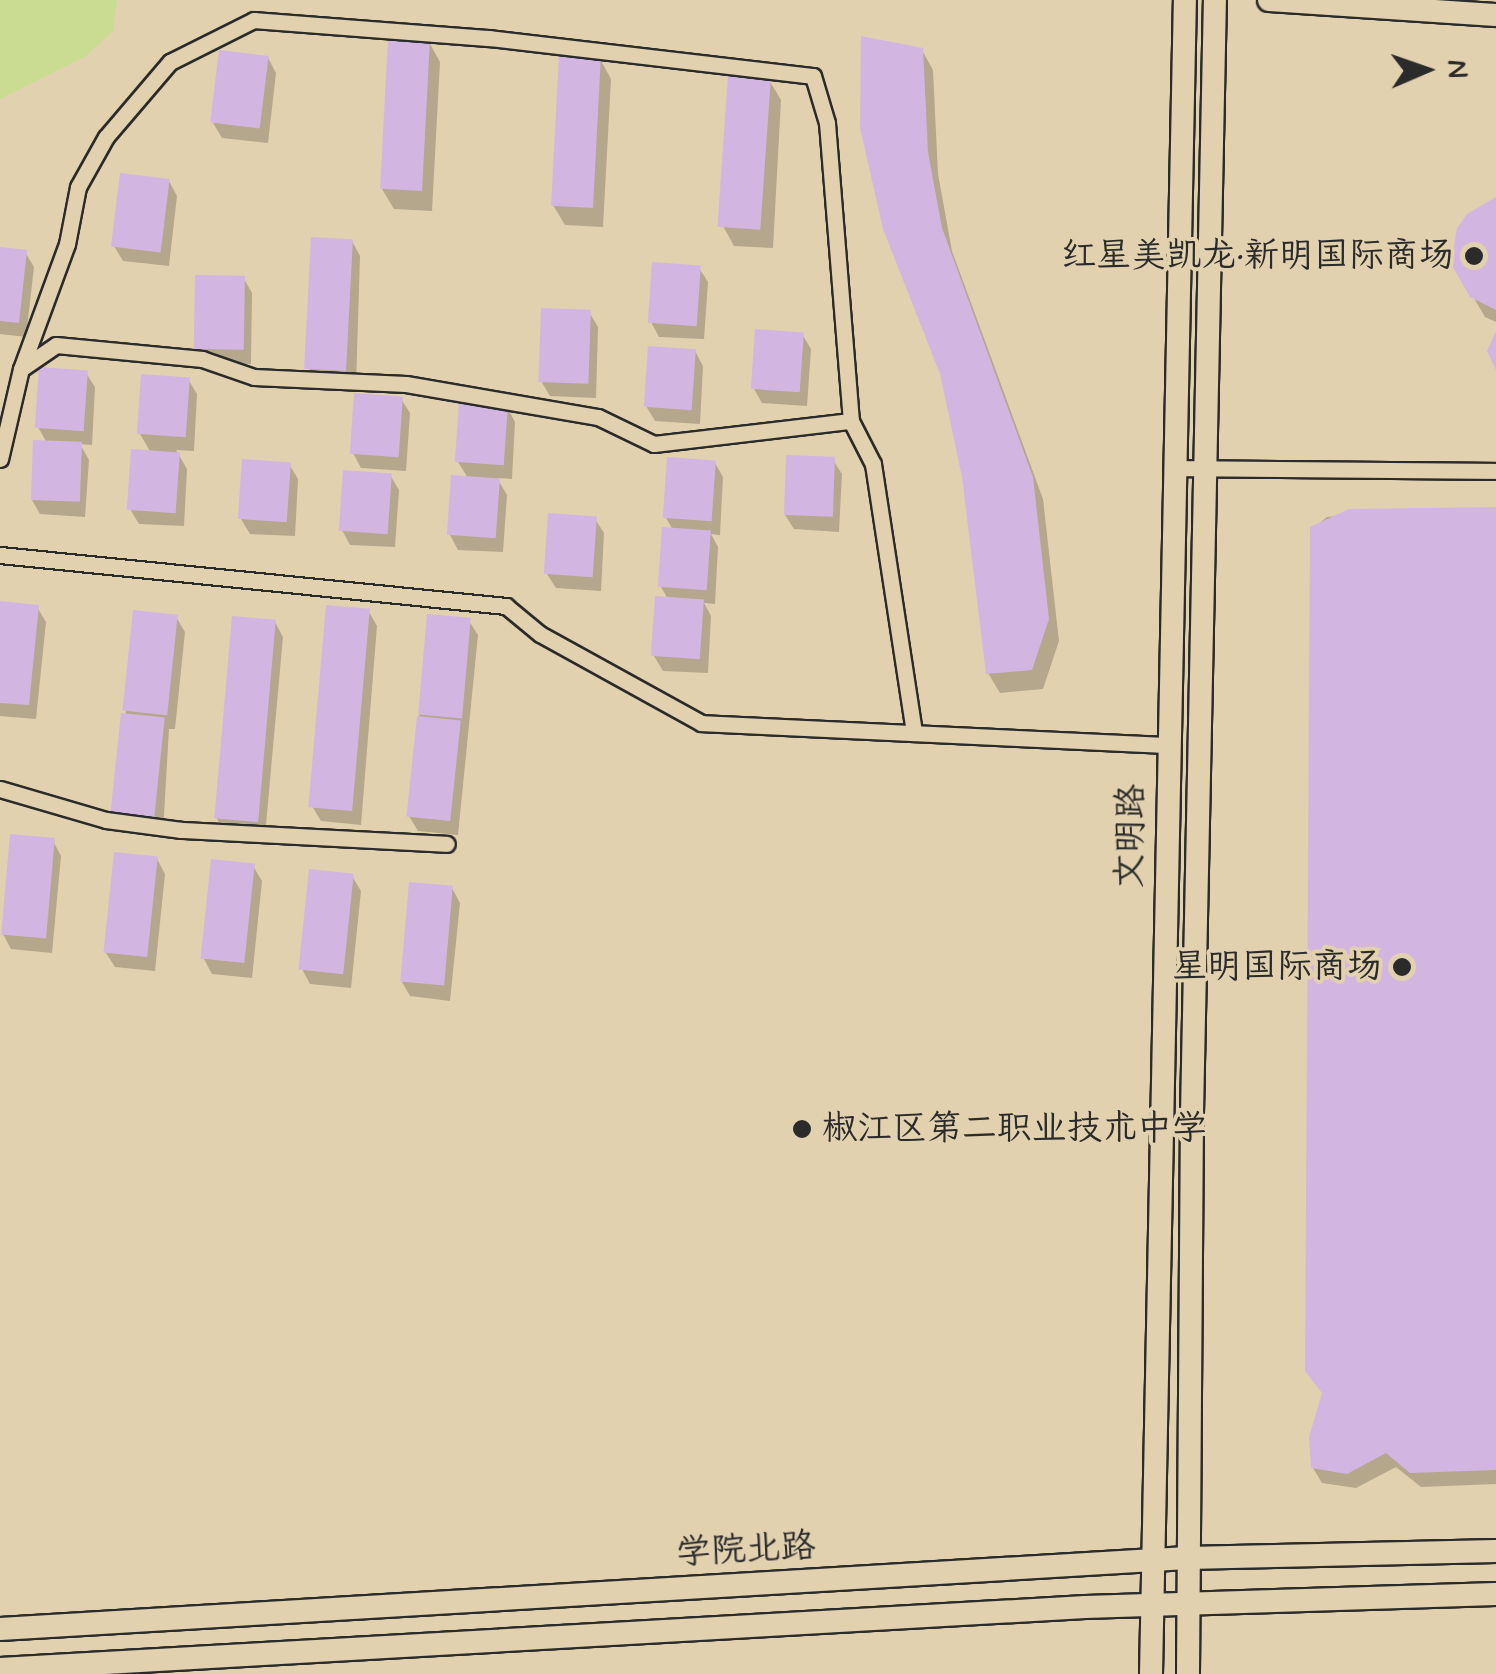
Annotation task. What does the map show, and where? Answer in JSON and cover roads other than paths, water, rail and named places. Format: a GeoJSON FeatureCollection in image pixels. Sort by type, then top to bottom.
{"type":"FeatureCollection","features":[{"type":"Feature","properties":{"kind":"main road","name":"文明路"},"geometry":{"type":"LineString","coordinates":[[1151,1674],[1179,144],[1185,0]]}},
{"type":"Feature","properties":{"kind":"main road","name":"文明路"},"geometry":{"type":"LineString","coordinates":[[1188,1674],[1204,469],[1215,0]]}},
{"type":"Feature","properties":{"kind":"main road"},"geometry":{"type":"LineString","coordinates":[[1269,0],[1496,15]]}},
{"type":"Feature","properties":{"kind":"main road"},"geometry":{"type":"LineString","coordinates":[[1179,144],[1194,128],[1210,144]]}},
{"type":"Feature","properties":{"kind":"main road","name":"学院北路"},"geometry":{"type":"LineString","coordinates":[[0,1630],[1187,1558],[1496,1552]]}},
{"type":"Feature","properties":{"kind":"main road"},"geometry":{"type":"LineString","coordinates":[[0,1669],[174,1666],[1189,1602],[1496,1594]]}},
{"type":"Feature","properties":{"kind":"street"},"geometry":{"type":"LineString","coordinates":[[0,459],[21,368],[68,244],[78,188],[106,137],[170,62],[254,20],[346,26],[812,76],[827,122],[851,421],[873,464],[914,733]]}},
{"type":"Feature","properties":{"kind":"street"},"geometry":{"type":"LineString","coordinates":[[21,368],[56,344],[202,359],[254,377],[406,384],[598,416],[654,444],[851,421]]}},
{"type":"Feature","properties":{"kind":"street"},"geometry":{"type":"LineString","coordinates":[[1174,468],[1496,471]]}},
{"type":"Feature","properties":{"kind":"street"},"geometry":{"type":"LineString","coordinates":[[0,555],[506,606],[540,634],[701,722],[1168,745]]}},
{"type":"Feature","properties":{"kind":"street"},"geometry":{"type":"LineString","coordinates":[[0,789],[106,820],[181,830],[447,844]]}},
{"type":"Feature","properties":{"kind":"place","name":"红星美凯龙·新明国际商场"},"geometry":{"type":"Point","coordinates":[1474,256]}},
{"type":"Feature","properties":{"kind":"place","name":"星明国际商场"},"geometry":{"type":"Point","coordinates":[1402,967]}},
{"type":"Feature","properties":{"kind":"place","name":"椒江区第二职业技术中学"},"geometry":{"type":"Point","coordinates":[802,1129]}}]}
